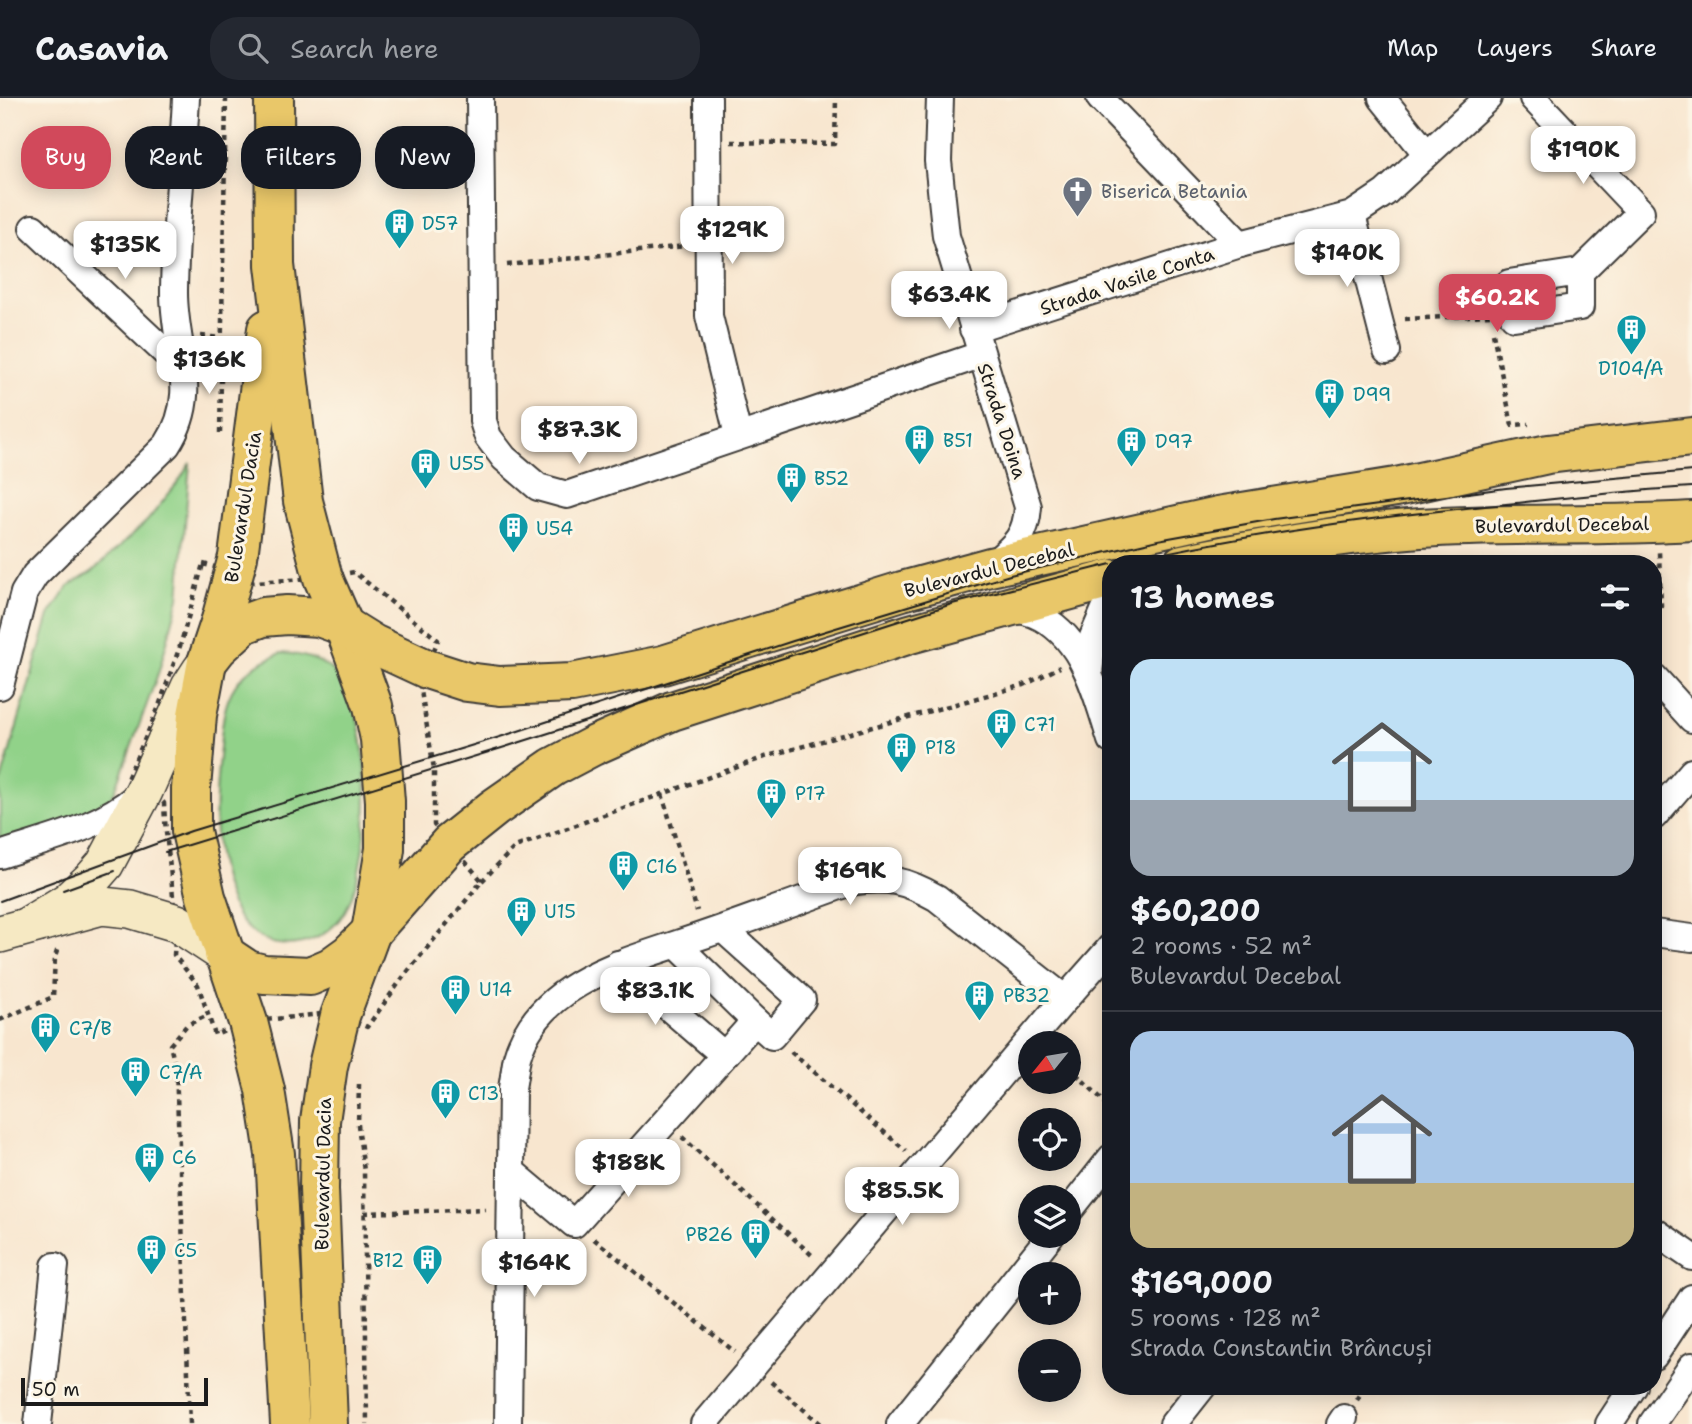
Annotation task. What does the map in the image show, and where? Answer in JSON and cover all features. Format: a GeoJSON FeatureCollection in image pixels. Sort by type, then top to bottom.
{"type":"FeatureCollection","features":[{"type":"Feature","properties":{"kind":"main road","name":"Bulevardul Dacia"},"geometry":{"type":"LineString","coordinates":[[274,98],[275,265],[303,501],[323,578],[373,706],[384,771],[384,849],[371,932],[340,1016],[328,1066],[320,1121],[319,1189],[328,1424]]}},
{"type":"Feature","properties":{"kind":"main road","name":"Bulevardul Dacia"},"geometry":{"type":"LineString","coordinates":[[275,265],[253,446],[214,563],[206,662],[193,752],[191,831],[206,897],[248,1022],[265,1090],[275,1154],[290,1424]]}},
{"type":"Feature","properties":{"kind":"main road","name":"Bulevardul Decebal"},"geometry":{"type":"LineString","coordinates":[[344,626],[373,644],[427,669],[467,682],[500,686],[572,683],[663,665],[902,591],[990,567],[1218,516],[1396,487],[1548,454],[1692,437]]}},
{"type":"Feature","properties":{"kind":"main road","name":"Bulevardul Decebal"},"geometry":{"type":"LineString","coordinates":[[1226,555],[1270,546],[1408,529],[1692,521]]}},
{"type":"Feature","properties":{"kind":"main road","name":"Bulevardul Decebal"},"geometry":{"type":"LineString","coordinates":[[371,932],[449,844],[494,808],[553,766],[634,726],[672,711],[910,634],[1102,581]]}},
{"type":"Feature","properties":{"kind":"main road"},"geometry":{"type":"LineString","coordinates":[[14,930],[68,901],[92,880],[105,864],[145,788],[190,687],[218,648],[244,624],[263,617],[287,615],[318,617],[344,626]]}},
{"type":"Feature","properties":{"kind":"main road"},"geometry":{"type":"LineString","coordinates":[[14,930],[102,906],[130,909],[172,943],[225,954],[248,970],[264,974],[310,976],[331,967],[371,932]]}},
{"type":"Feature","properties":{"kind":"street"},"geometry":{"type":"LineString","coordinates":[[0,686],[7,617],[35,575],[167,445],[178,428],[186,388],[174,292],[186,98]]}},
{"type":"Feature","properties":{"kind":"street"},"geometry":{"type":"LineString","coordinates":[[480,98],[483,421],[488,437],[504,458],[538,487],[567,495],[981,355]]}},
{"type":"Feature","properties":{"kind":"street"},"geometry":{"type":"LineString","coordinates":[[708,98],[709,316],[738,435]]}},
{"type":"Feature","properties":{"kind":"street","name":"Strada Doina"},"geometry":{"type":"LineString","coordinates":[[940,98],[938,161],[946,236],[1028,507],[1027,522],[1022,535],[990,567]]}},
{"type":"Feature","properties":{"kind":"street","name":"Strada Vasile Conta"},"geometry":{"type":"LineString","coordinates":[[1100,98],[1240,244]]}},
{"type":"Feature","properties":{"kind":"street"},"geometry":{"type":"LineString","coordinates":[[1382,98],[1427,154]]}},
{"type":"Feature","properties":{"kind":"street","name":"Strada Vasile Conta"},"geometry":{"type":"LineString","coordinates":[[973,329],[1240,244],[1352,215],[1385,193],[1488,98]]}},
{"type":"Feature","properties":{"kind":"street"},"geometry":{"type":"LineString","coordinates":[[1514,313],[1508,283],[1580,272],[1641,212],[1533,98]]}},
{"type":"Feature","properties":{"kind":"street"},"geometry":{"type":"LineString","coordinates":[[1352,215],[1387,351]]}},
{"type":"Feature","properties":{"kind":"street"},"geometry":{"type":"LineString","coordinates":[[33,228],[184,370]]}},
{"type":"Feature","properties":{"kind":"street"},"geometry":{"type":"LineString","coordinates":[[1006,607],[1033,614],[1049,622],[1070,642],[1084,665],[1102,715]]}},
{"type":"Feature","properties":{"kind":"street"},"geometry":{"type":"LineString","coordinates":[[1084,665],[1102,616]]}},
{"type":"Feature","properties":{"kind":"street"},"geometry":{"type":"LineString","coordinates":[[1662,686],[1692,719]]}},
{"type":"Feature","properties":{"kind":"street"},"geometry":{"type":"LineString","coordinates":[[1662,807],[1692,772]]}},
{"type":"Feature","properties":{"kind":"street"},"geometry":{"type":"LineString","coordinates":[[0,855],[97,823],[127,805],[145,788]]}},
{"type":"Feature","properties":{"kind":"street"},"geometry":{"type":"LineString","coordinates":[[508,1424],[512,1088],[517,1056],[529,1031],[545,1011],[568,991],[618,964],[851,882],[874,878],[894,879],[918,887],[937,898],[1065,999]]}},
{"type":"Feature","properties":{"kind":"street"},"geometry":{"type":"LineString","coordinates":[[512,1172],[574,1224],[724,1055],[802,1000],[714,932]]}},
{"type":"Feature","properties":{"kind":"street"},"geometry":{"type":"LineString","coordinates":[[1662,934],[1692,938]]}},
{"type":"Feature","properties":{"kind":"street"},"geometry":{"type":"LineString","coordinates":[[677,945],[763,1028]]}},
{"type":"Feature","properties":{"kind":"street"},"geometry":{"type":"LineString","coordinates":[[704,1424],[1102,957]]}},
{"type":"Feature","properties":{"kind":"street"},"geometry":{"type":"LineString","coordinates":[[618,964],[724,1055]]}},
{"type":"Feature","properties":{"kind":"street"},"geometry":{"type":"LineString","coordinates":[[1081,1196],[1102,1169]]}},
{"type":"Feature","properties":{"kind":"street"},"geometry":{"type":"LineString","coordinates":[[1662,1236],[1692,1257]]}},
{"type":"Feature","properties":{"kind":"street"},"geometry":{"type":"LineString","coordinates":[[900,1424],[1040,1248]]}},
{"type":"Feature","properties":{"kind":"street"},"geometry":{"type":"LineString","coordinates":[[38,1424],[55,1266]]}},
{"type":"Feature","properties":{"kind":"street"},"geometry":{"type":"LineString","coordinates":[[1662,1344],[1692,1298]]}},
{"type":"Feature","properties":{"kind":"street"},"geometry":{"type":"LineString","coordinates":[[1652,1424],[1692,1366]]}},
{"type":"Feature","properties":{"kind":"street"},"geometry":{"type":"LineString","coordinates":[[1173,1424],[1196,1395]]}},
{"type":"Feature","properties":{"kind":"street"},"geometry":{"type":"LineString","coordinates":[[1609,1424],[1628,1395]]}},
{"type":"Feature","properties":{"kind":"path"},"geometry":{"type":"LineString","coordinates":[[219,443],[226,98]]}},
{"type":"Feature","properties":{"kind":"path"},"geometry":{"type":"LineString","coordinates":[[708,142],[835,144],[836,98]]}},
{"type":"Feature","properties":{"kind":"path"},"geometry":{"type":"LineString","coordinates":[[482,268],[709,244]]}},
{"type":"Feature","properties":{"kind":"path"},"geometry":{"type":"LineString","coordinates":[[1379,320],[1514,313]]}},
{"type":"Feature","properties":{"kind":"path"},"geometry":{"type":"LineString","coordinates":[[1492,329],[1512,425],[1539,423]]}},
{"type":"Feature","properties":{"kind":"path"},"geometry":{"type":"LineString","coordinates":[[1658,548],[1658,555]]}},
{"type":"Feature","properties":{"kind":"path"},"geometry":{"type":"LineString","coordinates":[[482,881],[434,825],[434,769],[420,685],[438,640],[354,572],[323,578],[254,582],[214,563],[181,643],[158,709],[127,779],[145,788],[164,803],[172,943],[198,985],[215,1035],[248,1022],[320,1014],[340,1016],[367,1027],[404,976],[482,881],[515,847],[768,756],[1024,685],[1084,665]]}},
{"type":"Feature","properties":{"kind":"path"},"geometry":{"type":"LineString","coordinates":[[662,794],[714,932]]}},
{"type":"Feature","properties":{"kind":"path"},"geometry":{"type":"LineString","coordinates":[[0,1020],[53,997],[54,957],[59,942]]}},
{"type":"Feature","properties":{"kind":"path"},"geometry":{"type":"LineString","coordinates":[[190,1424],[176,1069],[170,1045],[187,1026],[208,1015]]}},
{"type":"Feature","properties":{"kind":"path"},"geometry":{"type":"LineString","coordinates":[[763,1028],[923,1166]]}},
{"type":"Feature","properties":{"kind":"path"},"geometry":{"type":"LineString","coordinates":[[1082,1080],[1102,1099]]}},
{"type":"Feature","properties":{"kind":"path"},"geometry":{"type":"LineString","coordinates":[[359,1083],[358,1125],[364,1171],[367,1424]]}},
{"type":"Feature","properties":{"kind":"path"},"geometry":{"type":"LineString","coordinates":[[666,1123],[832,1273]]}},
{"type":"Feature","properties":{"kind":"path"},"geometry":{"type":"LineString","coordinates":[[364,1213],[512,1208]]}},
{"type":"Feature","properties":{"kind":"path"},"geometry":{"type":"LineString","coordinates":[[574,1224],[821,1424]]}},
{"type":"Feature","properties":{"kind":"green space"},"geometry":{"type":"Polygon","coordinates":[[[190,463],[179,598],[159,671],[115,791],[103,809],[0,844],[0,785],[49,615],[68,587],[93,571],[147,521],[190,463]]]}},
{"type":"Feature","properties":{"kind":"green space"},"geometry":{"type":"Polygon","coordinates":[[[281,653],[312,658],[326,665],[338,676],[350,697],[359,726],[366,798],[359,870],[351,899],[333,927],[319,937],[287,945],[271,943],[258,936],[246,927],[237,915],[221,870],[215,809],[222,724],[228,700],[244,675],[261,662],[281,653]]]}},
{"type":"Feature","properties":{"kind":"tram line"},"geometry":{"type":"LineString","coordinates":[[0,901],[191,831],[503,736],[793,641],[1010,575],[1158,540],[1274,519],[1506,488],[1692,471]]}},
{"type":"Feature","properties":{"kind":"tram line"},"geometry":{"type":"LineString","coordinates":[[1156,555],[1365,520],[1692,487]]}},
{"type":"Feature","properties":{"kind":"tram line"},"geometry":{"type":"LineString","coordinates":[[165,852],[952,604],[1102,566]]}},
{"type":"Feature","properties":{"kind":"tram line"},"geometry":{"type":"LineString","coordinates":[[63,890],[115,871]]}},
{"type":"Feature","properties":{"kind":"place","name":"Biserica Betania"},"geometry":{"type":"Point","coordinates":[1078,218]}},
{"type":"Feature","properties":{"kind":"place","name":"D57"},"geometry":{"type":"Point","coordinates":[399,250]}},
{"type":"Feature","properties":{"kind":"place","name":"D104/A"},"geometry":{"type":"Point","coordinates":[1631,356]}},
{"type":"Feature","properties":{"kind":"place","name":"D99"},"geometry":{"type":"Point","coordinates":[1330,421]}},
{"type":"Feature","properties":{"kind":"place","name":"B51"},"geometry":{"type":"Point","coordinates":[920,467]}},
{"type":"Feature","properties":{"kind":"place","name":"D97"},"geometry":{"type":"Point","coordinates":[1132,468]}},
{"type":"Feature","properties":{"kind":"place","name":"U55"},"geometry":{"type":"Point","coordinates":[426,490]}},
{"type":"Feature","properties":{"kind":"place","name":"B52"},"geometry":{"type":"Point","coordinates":[791,505]}},
{"type":"Feature","properties":{"kind":"place","name":"U54"},"geometry":{"type":"Point","coordinates":[513,555]}},
{"type":"Feature","properties":{"kind":"place","name":"C71"},"geometry":{"type":"Point","coordinates":[1001,751]}},
{"type":"Feature","properties":{"kind":"place","name":"P18"},"geometry":{"type":"Point","coordinates":[902,774]}},
{"type":"Feature","properties":{"kind":"place","name":"P17"},"geometry":{"type":"Point","coordinates":[772,820]}},
{"type":"Feature","properties":{"kind":"place","name":"C16"},"geometry":{"type":"Point","coordinates":[623,893]}},
{"type":"Feature","properties":{"kind":"place","name":"U15"},"geometry":{"type":"Point","coordinates":[521,938]}},
{"type":"Feature","properties":{"kind":"place","name":"U14"},"geometry":{"type":"Point","coordinates":[456,1016]}},
{"type":"Feature","properties":{"kind":"place","name":"PB32"},"geometry":{"type":"Point","coordinates":[980,1022]}},
{"type":"Feature","properties":{"kind":"place","name":"C7/B"},"geometry":{"type":"Point","coordinates":[46,1055]}},
{"type":"Feature","properties":{"kind":"place","name":"C7/A"},"geometry":{"type":"Point","coordinates":[136,1099]}},
{"type":"Feature","properties":{"kind":"place","name":"C13"},"geometry":{"type":"Point","coordinates":[445,1120]}},
{"type":"Feature","properties":{"kind":"place","name":"C6"},"geometry":{"type":"Point","coordinates":[149,1184]}},
{"type":"Feature","properties":{"kind":"place","name":"PB26"},"geometry":{"type":"Point","coordinates":[756,1261]}},
{"type":"Feature","properties":{"kind":"place","name":"C5"},"geometry":{"type":"Point","coordinates":[151,1277]}},
{"type":"Feature","properties":{"kind":"place","name":"B12"},"geometry":{"type":"Point","coordinates":[427,1287]}}]}
